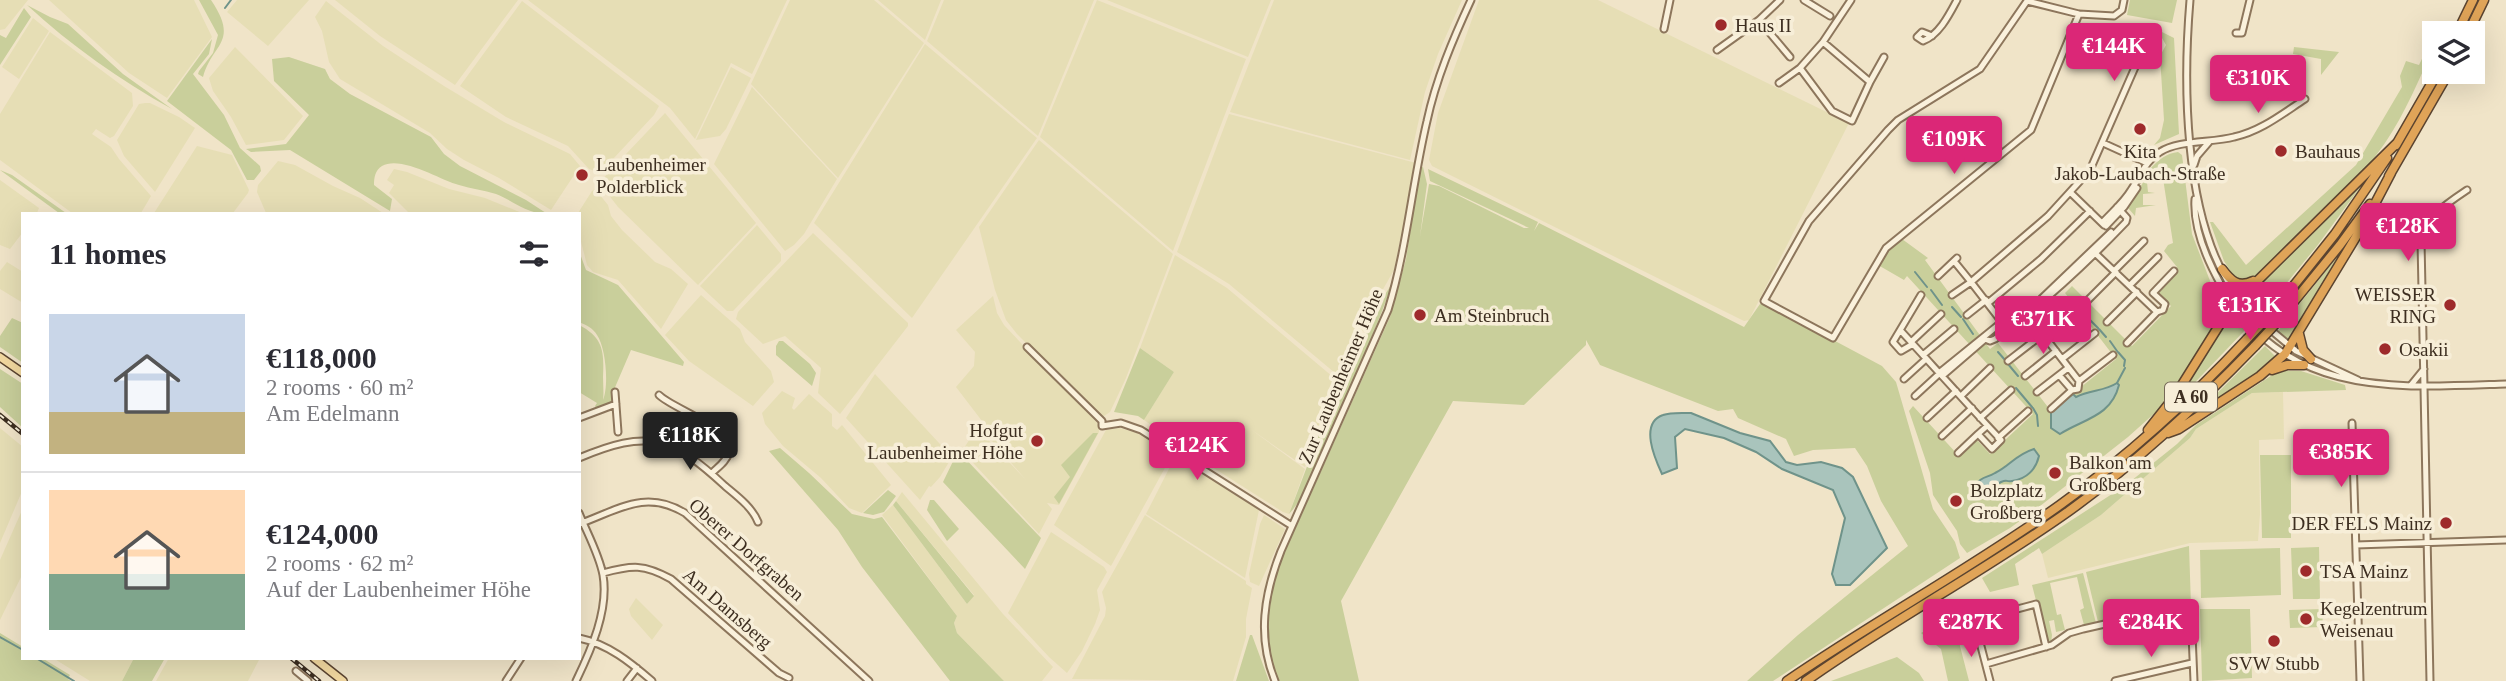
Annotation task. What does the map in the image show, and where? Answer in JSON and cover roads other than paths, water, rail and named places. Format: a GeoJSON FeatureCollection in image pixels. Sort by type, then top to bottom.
{"type":"FeatureCollection","features":[{"type":"Feature","properties":{"kind":"highway"},"geometry":{"type":"LineString","coordinates":[[2463,21],[2473,0]]}},
{"type":"Feature","properties":{"kind":"highway"},"geometry":{"type":"LineString","coordinates":[[2474,21],[2484,0]]}},
{"type":"Feature","properties":{"kind":"highway","name":"A 60"},"geometry":{"type":"LineString","coordinates":[[1787,681],[2025,529],[2130,450],[2201,387],[2272,313],[2343,223],[2397,142],[2431,84]]}},
{"type":"Feature","properties":{"kind":"highway","name":"A 60"},"geometry":{"type":"LineString","coordinates":[[1805,681],[2067,512],[2165,434],[2255,346],[2340,245],[2391,173],[2442,84]]}},
{"type":"Feature","properties":{"kind":"highway"},"geometry":{"type":"LineString","coordinates":[[2130,450],[2175,396],[2225,316],[2236,308],[2240,298],[2397,142]]}},
{"type":"Feature","properties":{"kind":"highway"},"geometry":{"type":"LineString","coordinates":[[2260,376],[2299,334],[2391,173]]}},
{"type":"Feature","properties":{"kind":"highway"},"geometry":{"type":"LineString","coordinates":[[2222,269],[2230,279],[2239,284],[2249,284],[2262,276]]}},
{"type":"Feature","properties":{"kind":"highway"},"geometry":{"type":"LineString","coordinates":[[2222,287],[2225,316]]}},
{"type":"Feature","properties":{"kind":"highway"},"geometry":{"type":"LineString","coordinates":[[2236,308],[2243,308],[2257,318]]}},
{"type":"Feature","properties":{"kind":"highway"},"geometry":{"type":"LineString","coordinates":[[2165,434],[2179,429],[2260,376],[2284,365],[2307,362],[2299,334]]}},
{"type":"Feature","properties":{"kind":"main road"},"geometry":{"type":"LineString","coordinates":[[0,357],[21,372]]}},
{"type":"Feature","properties":{"kind":"main road"},"geometry":{"type":"LineString","coordinates":[[317,660],[343,681]]}},
{"type":"Feature","properties":{"kind":"street","name":"Zur Laubenheimer Höhe"},"geometry":{"type":"LineString","coordinates":[[1275,681],[1264,635],[1265,602],[1275,566],[1388,310],[1399,275],[1426,122],[1449,49],[1471,0]]}},
{"type":"Feature","properties":{"kind":"street"},"geometry":{"type":"LineString","coordinates":[[1664,29],[1670,0]]}},
{"type":"Feature","properties":{"kind":"street"},"geometry":{"type":"LineString","coordinates":[[1717,50],[1759,20],[1780,0]]}},
{"type":"Feature","properties":{"kind":"street"},"geometry":{"type":"LineString","coordinates":[[1804,0],[1830,16]]}},
{"type":"Feature","properties":{"kind":"street"},"geometry":{"type":"LineString","coordinates":[[1779,82],[1800,68],[1823,42],[1851,0]]}},
{"type":"Feature","properties":{"kind":"street"},"geometry":{"type":"LineString","coordinates":[[1932,36],[1943,24],[1957,0]]}},
{"type":"Feature","properties":{"kind":"street"},"geometry":{"type":"LineString","coordinates":[[2079,14],[2031,130],[1886,248],[1833,338],[1764,301],[1809,221],[1879,140],[1898,120],[1980,69],[2027,1],[2079,14],[2114,16],[2122,10],[2124,0]]}},
{"type":"Feature","properties":{"kind":"street"},"geometry":{"type":"LineString","coordinates":[[2190,0],[2188,30],[2194,215],[2212,269],[2236,308],[2261,335],[2329,376],[2424,387],[2506,384]]}},
{"type":"Feature","properties":{"kind":"street"},"geometry":{"type":"LineString","coordinates":[[2236,33],[2242,33],[2250,0]]}},
{"type":"Feature","properties":{"kind":"street"},"geometry":{"type":"LineString","coordinates":[[1759,20],[1790,57]]}},
{"type":"Feature","properties":{"kind":"street"},"geometry":{"type":"LineString","coordinates":[[1952,295],[2023,239],[2071,193],[2090,170],[2150,33]]}},
{"type":"Feature","properties":{"kind":"street"},"geometry":{"type":"LineString","coordinates":[[2146,41],[2154,45]]}},
{"type":"Feature","properties":{"kind":"street"},"geometry":{"type":"LineString","coordinates":[[1823,42],[1870,82]]}},
{"type":"Feature","properties":{"kind":"street"},"geometry":{"type":"LineString","coordinates":[[1800,68],[1832,111],[1852,121],[1884,57]]}},
{"type":"Feature","properties":{"kind":"street"},"geometry":{"type":"LineString","coordinates":[[2104,224],[2136,190],[2145,166],[2166,148],[2232,138],[2263,127],[2305,99]]}},
{"type":"Feature","properties":{"kind":"street"},"geometry":{"type":"LineString","coordinates":[[2193,170],[2197,156],[2209,142]]}},
{"type":"Feature","properties":{"kind":"street"},"geometry":{"type":"LineString","coordinates":[[2103,143],[2145,166]]}},
{"type":"Feature","properties":{"kind":"street"},"geometry":{"type":"LineString","coordinates":[[2430,681],[2422,237],[2438,211],[2467,190]]}},
{"type":"Feature","properties":{"kind":"street"},"geometry":{"type":"LineString","coordinates":[[2071,193],[2113,234]]}},
{"type":"Feature","properties":{"kind":"street"},"geometry":{"type":"LineString","coordinates":[[2195,194],[2208,237],[2227,280],[2287,350]]}},
{"type":"Feature","properties":{"kind":"street"},"geometry":{"type":"LineString","coordinates":[[1915,396],[1984,337],[2027,313],[2062,283],[2127,221],[2119,209]]}},
{"type":"Feature","properties":{"kind":"street"},"geometry":{"type":"LineString","coordinates":[[1966,315],[2041,259],[2090,211]]}},
{"type":"Feature","properties":{"kind":"street"},"geometry":{"type":"LineString","coordinates":[[2086,302],[2144,241]]}},
{"type":"Feature","properties":{"kind":"street"},"geometry":{"type":"LineString","coordinates":[[2095,252],[2157,312]]}},
{"type":"Feature","properties":{"kind":"street"},"geometry":{"type":"LineString","coordinates":[[2130,285],[2158,257]]}},
{"type":"Feature","properties":{"kind":"street"},"geometry":{"type":"LineString","coordinates":[[1938,276],[1955,260],[2005,326]]}},
{"type":"Feature","properties":{"kind":"street"},"geometry":{"type":"LineString","coordinates":[[2145,300],[2174,271]]}},
{"type":"Feature","properties":{"kind":"street"},"geometry":{"type":"LineString","coordinates":[[2107,322],[2137,292]]}},
{"type":"Feature","properties":{"kind":"street"},"geometry":{"type":"LineString","coordinates":[[2127,343],[2157,312],[2163,310],[2165,304],[2153,293]]}},
{"type":"Feature","properties":{"kind":"street"},"geometry":{"type":"LineString","coordinates":[[1921,295],[1893,342],[1901,351],[1941,314]]}},
{"type":"Feature","properties":{"kind":"street"},"geometry":{"type":"LineString","coordinates":[[2008,361],[2077,310]]}},
{"type":"Feature","properties":{"kind":"street"},"geometry":{"type":"LineString","coordinates":[[2027,313],[2079,381]]}},
{"type":"Feature","properties":{"kind":"street"},"geometry":{"type":"LineString","coordinates":[[1984,337],[1992,341],[2005,326]]}},
{"type":"Feature","properties":{"kind":"street"},"geometry":{"type":"LineString","coordinates":[[1904,379],[1954,329]]}},
{"type":"Feature","properties":{"kind":"street"},"geometry":{"type":"LineString","coordinates":[[1901,331],[2001,440],[1992,449],[1979,434]]}},
{"type":"Feature","properties":{"kind":"street"},"geometry":{"type":"LineString","coordinates":[[2062,359],[2095,333]]}},
{"type":"Feature","properties":{"kind":"street"},"geometry":{"type":"LineString","coordinates":[[1027,347],[1102,421],[1102,426],[1121,424],[1141,430],[1292,526]]}},
{"type":"Feature","properties":{"kind":"street"},"geometry":{"type":"LineString","coordinates":[[2025,376],[2056,351]]}},
{"type":"Feature","properties":{"kind":"street"},"geometry":{"type":"LineString","coordinates":[[2051,409],[2072,390],[2078,389],[2079,381],[2113,355]]}},
{"type":"Feature","properties":{"kind":"street"},"geometry":{"type":"LineString","coordinates":[[1927,418],[1990,368]]}},
{"type":"Feature","properties":{"kind":"street"},"geometry":{"type":"LineString","coordinates":[[2037,392],[2068,368]]}},
{"type":"Feature","properties":{"kind":"street"},"geometry":{"type":"LineString","coordinates":[[2410,386],[2424,369]]}},
{"type":"Feature","properties":{"kind":"street"},"geometry":{"type":"LineString","coordinates":[[2059,375],[2072,390]]}},
{"type":"Feature","properties":{"kind":"street"},"geometry":{"type":"LineString","coordinates":[[1980,418],[2011,390]]}},
{"type":"Feature","properties":{"kind":"street"},"geometry":{"type":"LineString","coordinates":[[615,392],[618,432]]}},
{"type":"Feature","properties":{"kind":"street"},"geometry":{"type":"LineString","coordinates":[[659,395],[669,403],[690,412],[726,439],[730,447],[729,453],[712,473]]}},
{"type":"Feature","properties":{"kind":"street"},"geometry":{"type":"LineString","coordinates":[[581,417],[616,404]]}},
{"type":"Feature","properties":{"kind":"street"},"geometry":{"type":"LineString","coordinates":[[1942,436],[1972,408]]}},
{"type":"Feature","properties":{"kind":"street"},"geometry":{"type":"LineString","coordinates":[[1998,438],[2028,411]]}},
{"type":"Feature","properties":{"kind":"street"},"geometry":{"type":"LineString","coordinates":[[2352,423],[2360,681]]}},
{"type":"Feature","properties":{"kind":"street"},"geometry":{"type":"LineString","coordinates":[[1958,453],[1987,426]]}},
{"type":"Feature","properties":{"kind":"street"},"geometry":{"type":"LineString","coordinates":[[581,457],[615,444],[647,441],[673,446],[712,473],[752,510],[758,522]]}},
{"type":"Feature","properties":{"kind":"street","name":"Oberer Dorfgraben"},"geometry":{"type":"LineString","coordinates":[[581,523],[639,501],[652,500],[675,507],[685,513],[869,681]]}},
{"type":"Feature","properties":{"kind":"street"},"geometry":{"type":"LineString","coordinates":[[576,681],[603,605],[603,573],[581,523]]}},
{"type":"Feature","properties":{"kind":"street"},"geometry":{"type":"LineString","coordinates":[[2356,545],[2506,540]]}},
{"type":"Feature","properties":{"kind":"street","name":"Am Damsberg"},"geometry":{"type":"LineString","coordinates":[[603,573],[632,566],[660,573],[671,579],[779,673],[789,678]]}},
{"type":"Feature","properties":{"kind":"street"},"geometry":{"type":"LineString","coordinates":[[1965,638],[2006,612],[2036,604],[2046,647]]}},
{"type":"Feature","properties":{"kind":"street"},"geometry":{"type":"LineString","coordinates":[[1986,664],[2046,647],[2069,633],[2184,606],[2191,611],[2194,681]]}},
{"type":"Feature","properties":{"kind":"street"},"geometry":{"type":"LineString","coordinates":[[1977,631],[1990,681]]}},
{"type":"Feature","properties":{"kind":"street"},"geometry":{"type":"LineString","coordinates":[[581,638],[621,656],[652,681]]}},
{"type":"Feature","properties":{"kind":"street"},"geometry":{"type":"LineString","coordinates":[[506,681],[520,660]]}},
{"type":"Feature","properties":{"kind":"street"},"geometry":{"type":"LineString","coordinates":[[2115,681],[2192,663]]}},
{"type":"Feature","properties":{"kind":"street"},"geometry":{"type":"LineString","coordinates":[[627,681],[637,668]]}},
{"type":"Feature","properties":{"kind":"street"},"geometry":{"type":"LineString","coordinates":[[296,671],[309,681]]}},
{"type":"Feature","properties":{"kind":"water"},"geometry":{"type":"Polygon","coordinates":[[[2117,383],[2119,385],[2115,396],[2103,411],[2060,434],[2051,428],[2051,411],[2073,394],[2076,397],[2117,383]]]}},
{"type":"Feature","properties":{"kind":"water"},"geometry":{"type":"Polygon","coordinates":[[[1691,413],[1740,433],[1770,441],[1786,462],[1797,465],[1821,462],[1842,468],[1853,477],[1887,548],[1850,585],[1836,585],[1832,574],[1845,518],[1833,490],[1782,469],[1756,452],[1724,438],[1685,429],[1675,437],[1677,468],[1662,474],[1651,442],[1652,425],[1663,415],[1691,413]]]}},
{"type":"Feature","properties":{"kind":"water"},"geometry":{"type":"Polygon","coordinates":[[[2034,449],[2039,456],[2030,473],[2017,480],[2001,482],[1981,493],[1976,484],[1980,480],[2034,449]]]}},
{"type":"Feature","properties":{"kind":"waterway"},"geometry":{"type":"LineString","coordinates":[[225,8],[231,0]]}},
{"type":"Feature","properties":{"kind":"waterway"},"geometry":{"type":"LineString","coordinates":[[1915,272],[1927,287]]}},
{"type":"Feature","properties":{"kind":"waterway"},"geometry":{"type":"LineString","coordinates":[[1931,290],[1942,305]]}},
{"type":"Feature","properties":{"kind":"waterway"},"geometry":{"type":"LineString","coordinates":[[2070,298],[2078,307]]}},
{"type":"Feature","properties":{"kind":"waterway"},"geometry":{"type":"LineString","coordinates":[[1952,307],[1961,317]]}},
{"type":"Feature","properties":{"kind":"waterway"},"geometry":{"type":"LineString","coordinates":[[2079,309],[2087,317]]}},
{"type":"Feature","properties":{"kind":"waterway"},"geometry":{"type":"LineString","coordinates":[[1963,319],[1973,334]]}},
{"type":"Feature","properties":{"kind":"waterway"},"geometry":{"type":"LineString","coordinates":[[2089,319],[2098,328]]}},
{"type":"Feature","properties":{"kind":"waterway"},"geometry":{"type":"LineString","coordinates":[[2099,329],[2106,337]]}},
{"type":"Feature","properties":{"kind":"waterway"},"geometry":{"type":"LineString","coordinates":[[2110,341],[2117,351]]}},
{"type":"Feature","properties":{"kind":"waterway"},"geometry":{"type":"LineString","coordinates":[[1998,352],[2005,360]]}},
{"type":"Feature","properties":{"kind":"waterway"},"geometry":{"type":"LineString","coordinates":[[2118,352],[2125,360],[2124,366]]}},
{"type":"Feature","properties":{"kind":"waterway"},"geometry":{"type":"LineString","coordinates":[[2008,364],[2018,376]]}},
{"type":"Feature","properties":{"kind":"waterway"},"geometry":{"type":"LineString","coordinates":[[2117,383],[2125,368]]}},
{"type":"Feature","properties":{"kind":"waterway"},"geometry":{"type":"LineString","coordinates":[[2016,388],[2032,407]]}},
{"type":"Feature","properties":{"kind":"waterway"},"geometry":{"type":"LineString","coordinates":[[2033,408],[2038,426]]}},
{"type":"Feature","properties":{"kind":"waterway"},"geometry":{"type":"LineString","coordinates":[[0,637],[21,649]]}},
{"type":"Feature","properties":{"kind":"waterway"},"geometry":{"type":"LineString","coordinates":[[39,660],[74,681]]}},
{"type":"Feature","properties":{"kind":"railway"},"geometry":{"type":"LineString","coordinates":[[0,415],[21,432]]}},
{"type":"Feature","properties":{"kind":"railway"},"geometry":{"type":"LineString","coordinates":[[293,660],[319,681]]}},
{"type":"Feature","properties":{"kind":"place","name":"Haus II"},"geometry":{"type":"Point","coordinates":[1721,25]}},
{"type":"Feature","properties":{"kind":"place","name":"Kita Jakob-Laubach-Straße"},"geometry":{"type":"Point","coordinates":[2140,129]}},
{"type":"Feature","properties":{"kind":"place","name":"Bauhaus"},"geometry":{"type":"Point","coordinates":[2281,151]}},
{"type":"Feature","properties":{"kind":"place","name":"Laubenheimer Polderblick"},"geometry":{"type":"Point","coordinates":[582,175]}},
{"type":"Feature","properties":{"kind":"place","name":"WEISSER RING"},"geometry":{"type":"Point","coordinates":[2450,305]}},
{"type":"Feature","properties":{"kind":"place","name":"Am Steinbruch"},"geometry":{"type":"Point","coordinates":[1420,315]}},
{"type":"Feature","properties":{"kind":"place","name":"Osakii"},"geometry":{"type":"Point","coordinates":[2385,349]}},
{"type":"Feature","properties":{"kind":"place","name":"Hofgut Laubenheimer Höhe"},"geometry":{"type":"Point","coordinates":[1037,441]}},
{"type":"Feature","properties":{"kind":"place","name":"Balkon am Großberg"},"geometry":{"type":"Point","coordinates":[2055,473]}},
{"type":"Feature","properties":{"kind":"place","name":"Bolzplatz Großberg"},"geometry":{"type":"Point","coordinates":[1956,501]}},
{"type":"Feature","properties":{"kind":"place","name":"DER FELS Mainz"},"geometry":{"type":"Point","coordinates":[2446,523]}},
{"type":"Feature","properties":{"kind":"place","name":"TSA Mainz"},"geometry":{"type":"Point","coordinates":[2306,571]}},
{"type":"Feature","properties":{"kind":"place","name":"Kegelzentrum Weisenau"},"geometry":{"type":"Point","coordinates":[2306,619]}},
{"type":"Feature","properties":{"kind":"place","name":"SVW Stubb"},"geometry":{"type":"Point","coordinates":[2274,641]}}]}
